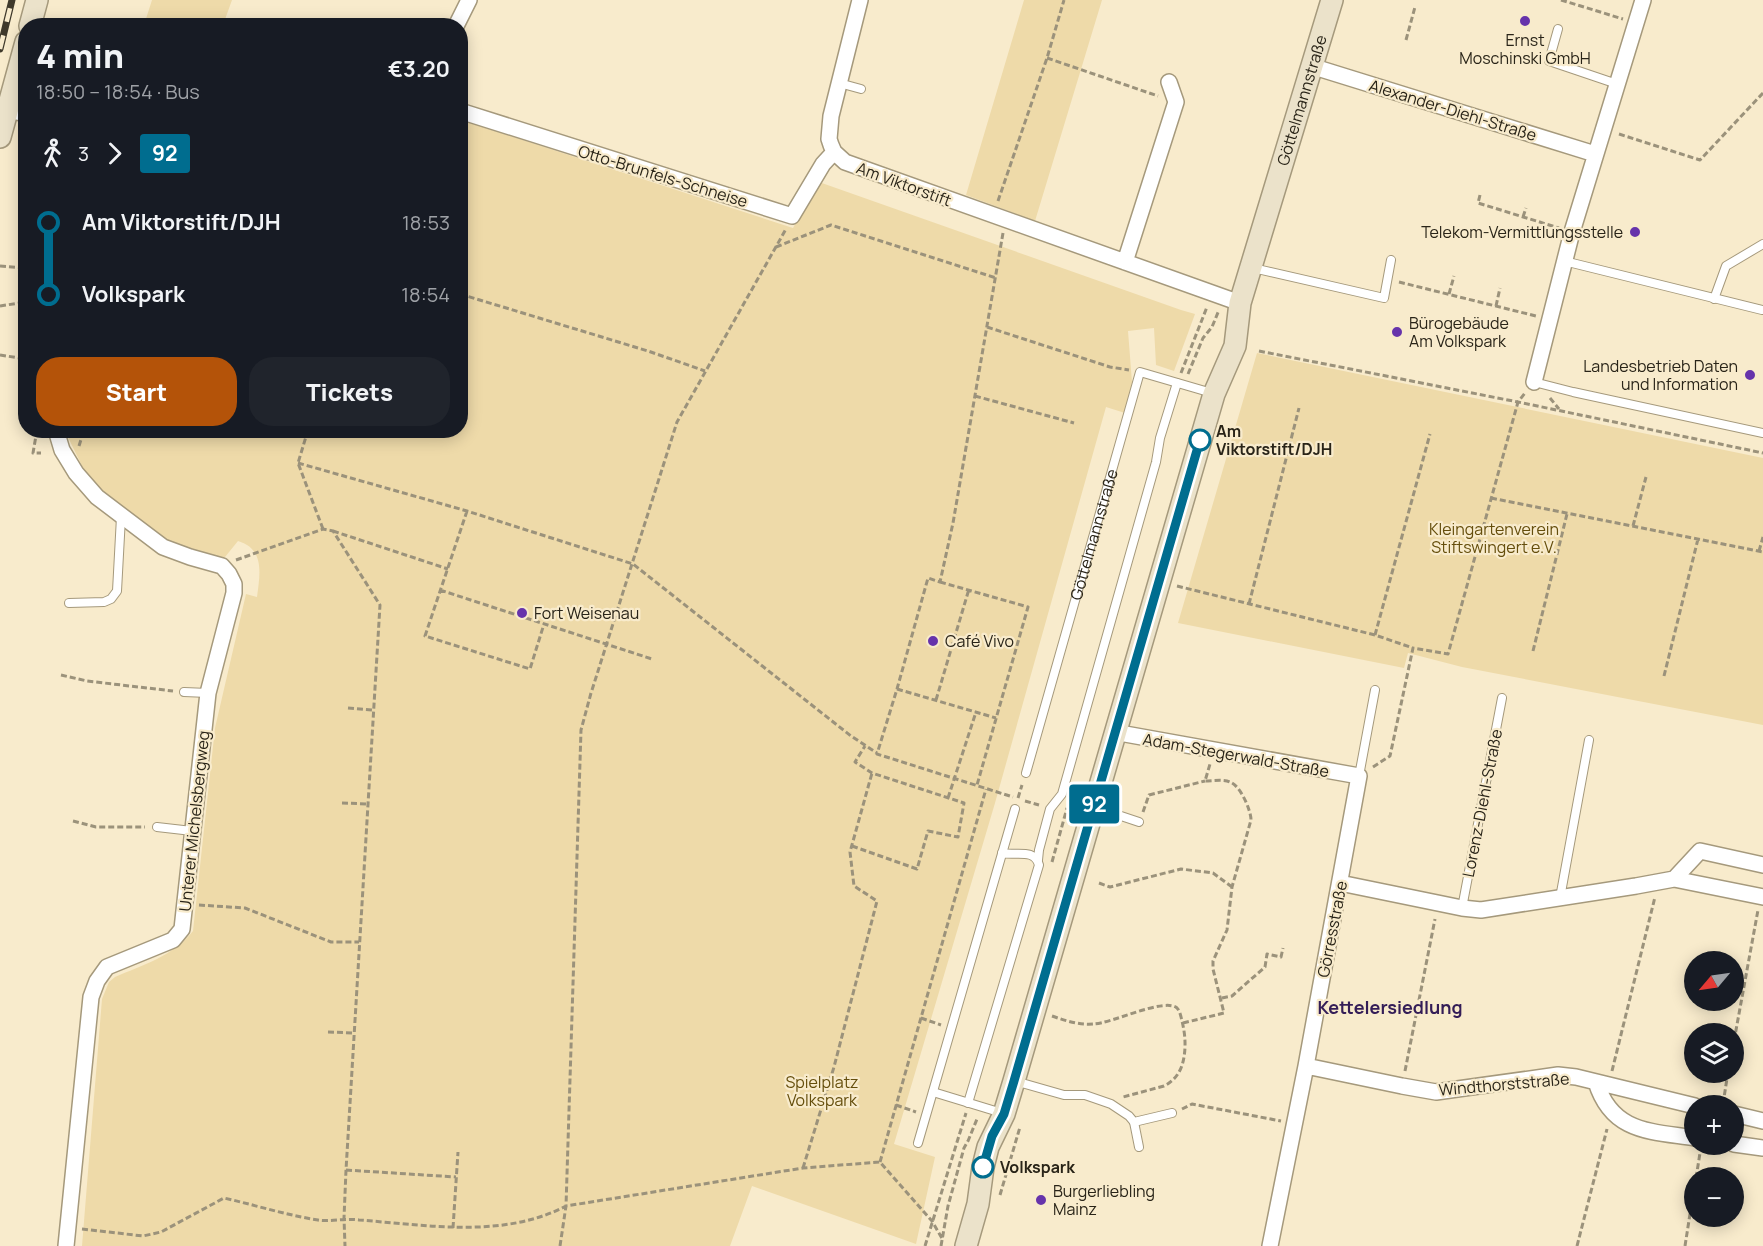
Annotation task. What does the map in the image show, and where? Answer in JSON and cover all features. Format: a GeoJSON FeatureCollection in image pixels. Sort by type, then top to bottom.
{"type":"FeatureCollection","features":[{"type":"Feature","properties":{"kind":"street"},"geometry":{"type":"LineString","coordinates":[[32,18],[37,0]]}},
{"type":"Feature","properties":{"kind":"street"},"geometry":{"type":"LineString","coordinates":[[460,18],[469,0]]}},
{"type":"Feature","properties":{"kind":"street"},"geometry":{"type":"LineString","coordinates":[[792,216],[823,164],[834,152],[829,139],[831,116],[860,0]]}},
{"type":"Feature","properties":{"kind":"street","name":"Göttelmannstraße"},"geometry":{"type":"LineString","coordinates":[[966,1246],[978,1204],[988,1147],[1004,1114],[1014,1081],[1214,394],[1221,342],[1240,303],[1332,0]]}},
{"type":"Feature","properties":{"kind":"street"},"geometry":{"type":"LineString","coordinates":[[1534,382],[1572,232],[1643,0]]}},
{"type":"Feature","properties":{"kind":"street","name":"Alexander-Diehl-Straße"},"geometry":{"type":"LineString","coordinates":[[1311,66],[1595,154]]}},
{"type":"Feature","properties":{"kind":"street"},"geometry":{"type":"LineString","coordinates":[[1125,262],[1176,102],[1169,81]]}},
{"type":"Feature","properties":{"kind":"street"},"geometry":{"type":"LineString","coordinates":[[0,137],[16,112]]}},
{"type":"Feature","properties":{"kind":"street","name":"Otto-Brunfels-Schneise"},"geometry":{"type":"LineString","coordinates":[[468,114],[792,216]]}},
{"type":"Feature","properties":{"kind":"street","name":"Am Viktorstift"},"geometry":{"type":"LineString","coordinates":[[834,152],[845,162],[1240,303]]}},
{"type":"Feature","properties":{"kind":"street"},"geometry":{"type":"LineString","coordinates":[[58,438],[62,450],[81,480],[121,517],[163,547],[222,566]]}},
{"type":"Feature","properties":{"kind":"street","name":"Unterer Michelsbergweg"},"geometry":{"type":"LineString","coordinates":[[66,1246],[91,997],[97,981],[107,967],[173,940],[182,929],[208,693],[234,593],[234,584],[222,566]]}},
{"type":"Feature","properties":{"kind":"street","name":"Adam-Stegerwald-Straße"},"geometry":{"type":"LineString","coordinates":[[1114,732],[1359,776]]}},
{"type":"Feature","properties":{"kind":"street","name":"Görresstraße"},"geometry":{"type":"LineString","coordinates":[[1270,1246],[1306,1066],[1359,776]]}},
{"type":"Feature","properties":{"kind":"street"},"geometry":{"type":"LineString","coordinates":[[1667,880],[1700,851],[1763,865]]}},
{"type":"Feature","properties":{"kind":"street"},"geometry":{"type":"LineString","coordinates":[[1340,883],[1481,910],[1667,880],[1762,897]]}},
{"type":"Feature","properties":{"kind":"street","name":"Windthorststraße"},"geometry":{"type":"LineString","coordinates":[[1306,1066],[1436,1092],[1558,1075],[1603,1083],[1684,1103]]}},
{"type":"Feature","properties":{"kind":"street"},"geometry":{"type":"LineString","coordinates":[[1603,1083],[1600,1094],[1611,1111],[1623,1121],[1640,1129],[1684,1136]]}},
{"type":"Feature","properties":{"kind":"street"},"geometry":{"type":"LineString","coordinates":[[1744,1116],[1763,1121]]}},
{"type":"Feature","properties":{"kind":"street"},"geometry":{"type":"LineString","coordinates":[[1744,1145],[1763,1148]]}},
{"type":"Feature","properties":{"kind":"lane"},"geometry":{"type":"LineString","coordinates":[[1558,29],[1549,61],[1617,84]]}},
{"type":"Feature","properties":{"kind":"lane"},"geometry":{"type":"LineString","coordinates":[[839,82],[861,89]]}},
{"type":"Feature","properties":{"kind":"lane"},"geometry":{"type":"LineString","coordinates":[[1714,298],[1726,266],[1763,244]]}},
{"type":"Feature","properties":{"kind":"lane"},"geometry":{"type":"LineString","coordinates":[[1251,267],[1384,298],[1391,260]]}},
{"type":"Feature","properties":{"kind":"lane"},"geometry":{"type":"LineString","coordinates":[[1564,261],[1762,310]]}},
{"type":"Feature","properties":{"kind":"lane"},"geometry":{"type":"LineString","coordinates":[[1140,372],[1214,394]]}},
{"type":"Feature","properties":{"kind":"lane","name":"Göttelmannstraße"},"geometry":{"type":"LineString","coordinates":[[1026,773],[1140,372]]}},
{"type":"Feature","properties":{"kind":"lane"},"geometry":{"type":"LineString","coordinates":[[1534,382],[1763,433]]}},
{"type":"Feature","properties":{"kind":"lane"},"geometry":{"type":"LineString","coordinates":[[968,1103],[1039,865],[1039,850],[1050,809],[1062,794],[1156,462],[1160,438],[1176,383]]}},
{"type":"Feature","properties":{"kind":"lane"},"geometry":{"type":"LineString","coordinates":[[69,603],[104,602],[111,599],[117,591],[121,517]]}},
{"type":"Feature","properties":{"kind":"lane"},"geometry":{"type":"LineString","coordinates":[[1359,776],[1375,690]]}},
{"type":"Feature","properties":{"kind":"lane"},"geometry":{"type":"LineString","coordinates":[[184,692],[208,693]]}},
{"type":"Feature","properties":{"kind":"lane","name":"Lorenz-Diehl-Straße"},"geometry":{"type":"LineString","coordinates":[[1462,908],[1502,698]]}},
{"type":"Feature","properties":{"kind":"lane"},"geometry":{"type":"LineString","coordinates":[[1560,898],[1589,740]]}},
{"type":"Feature","properties":{"kind":"lane"},"geometry":{"type":"LineString","coordinates":[[918,1143],[1015,808]]}},
{"type":"Feature","properties":{"kind":"lane"},"geometry":{"type":"LineString","coordinates":[[1091,813],[1139,822]]}},
{"type":"Feature","properties":{"kind":"lane"},"geometry":{"type":"LineString","coordinates":[[157,827],[192,831]]}},
{"type":"Feature","properties":{"kind":"lane"},"geometry":{"type":"LineString","coordinates":[[1002,853],[1028,854],[1038,860]]}},
{"type":"Feature","properties":{"kind":"lane"},"geometry":{"type":"LineString","coordinates":[[1014,1081],[1064,1095],[1085,1095],[1111,1104],[1134,1122],[1139,1147]]}},
{"type":"Feature","properties":{"kind":"lane"},"geometry":{"type":"LineString","coordinates":[[933,1092],[1004,1114]]}},
{"type":"Feature","properties":{"kind":"lane"},"geometry":{"type":"LineString","coordinates":[[1134,1122],[1172,1113]]}},
{"type":"Feature","properties":{"kind":"path"},"geometry":{"type":"LineString","coordinates":[[998,201],[1047,58],[1064,0]]}},
{"type":"Feature","properties":{"kind":"path"},"geometry":{"type":"LineString","coordinates":[[1561,0],[1636,23]]}},
{"type":"Feature","properties":{"kind":"path"},"geometry":{"type":"LineString","coordinates":[[1407,40],[1415,7]]}},
{"type":"Feature","properties":{"kind":"path"},"geometry":{"type":"LineString","coordinates":[[1047,58],[1176,102]]}},
{"type":"Feature","properties":{"kind":"path"},"geometry":{"type":"LineString","coordinates":[[1603,129],[1700,160],[1763,93]]}},
{"type":"Feature","properties":{"kind":"path"},"geometry":{"type":"LineString","coordinates":[[1480,195],[1478,203],[1572,232]]}},
{"type":"Feature","properties":{"kind":"path"},"geometry":{"type":"LineString","coordinates":[[1523,217],[1526,208]]}},
{"type":"Feature","properties":{"kind":"path"},"geometry":{"type":"LineString","coordinates":[[560,1246],[566,1206],[581,730],[677,422],[792,216]]}},
{"type":"Feature","properties":{"kind":"path"},"geometry":{"type":"LineString","coordinates":[[775,247],[831,225],[996,278]]}},
{"type":"Feature","properties":{"kind":"path"},"geometry":{"type":"LineString","coordinates":[[940,582],[953,523],[1004,231]]}},
{"type":"Feature","properties":{"kind":"path"},"geometry":{"type":"LineString","coordinates":[[0,266],[18,267]]}},
{"type":"Feature","properties":{"kind":"path"},"geometry":{"type":"LineString","coordinates":[[1449,294],[1454,276]]}},
{"type":"Feature","properties":{"kind":"path"},"geometry":{"type":"LineString","coordinates":[[1388,279],[1549,319]]}},
{"type":"Feature","properties":{"kind":"path"},"geometry":{"type":"LineString","coordinates":[[1496,306],[1500,288]]}},
{"type":"Feature","properties":{"kind":"path"},"geometry":{"type":"LineString","coordinates":[[1180,374],[1213,294]]}},
{"type":"Feature","properties":{"kind":"path"},"geometry":{"type":"LineString","coordinates":[[468,296],[648,351],[705,371]]}},
{"type":"Feature","properties":{"kind":"path"},"geometry":{"type":"LineString","coordinates":[[0,306],[18,303]]}},
{"type":"Feature","properties":{"kind":"path"},"geometry":{"type":"LineString","coordinates":[[1188,374],[1203,339],[1216,318]]}},
{"type":"Feature","properties":{"kind":"path"},"geometry":{"type":"LineString","coordinates":[[987,327],[1110,367],[1140,372]]}},
{"type":"Feature","properties":{"kind":"path"},"geometry":{"type":"LineString","coordinates":[[1195,336],[1203,339]]}},
{"type":"Feature","properties":{"kind":"path"},"geometry":{"type":"LineString","coordinates":[[1258,351],[1519,400],[1560,411],[1763,453]]}},
{"type":"Feature","properties":{"kind":"path"},"geometry":{"type":"LineString","coordinates":[[0,355],[18,358]]}},
{"type":"Feature","properties":{"kind":"path"},"geometry":{"type":"LineString","coordinates":[[975,396],[1074,423]]}},
{"type":"Feature","properties":{"kind":"path"},"geometry":{"type":"LineString","coordinates":[[1550,399],[1560,411]]}},
{"type":"Feature","properties":{"kind":"path"},"geometry":{"type":"LineString","coordinates":[[1175,585],[1375,635],[1413,648],[1448,654],[1519,400]]}},
{"type":"Feature","properties":{"kind":"path"},"geometry":{"type":"LineString","coordinates":[[1249,604],[1299,408]]}},
{"type":"Feature","properties":{"kind":"path"},"geometry":{"type":"LineString","coordinates":[[1375,635],[1430,434]]}},
{"type":"Feature","properties":{"kind":"path"},"geometry":{"type":"LineString","coordinates":[[36,438],[33,453],[41,453]]}},
{"type":"Feature","properties":{"kind":"path"},"geometry":{"type":"LineString","coordinates":[[306,438],[298,463],[323,529]]}},
{"type":"Feature","properties":{"kind":"path"},"geometry":{"type":"LineString","coordinates":[[298,463],[466,511],[633,564],[719,634],[850,736],[877,754],[1050,809],[1066,813],[1091,813]]}},
{"type":"Feature","properties":{"kind":"path"},"geometry":{"type":"LineString","coordinates":[[1633,526],[1646,477]]}},
{"type":"Feature","properties":{"kind":"path"},"geometry":{"type":"LineString","coordinates":[[1491,498],[1761,552],[1763,537]]}},
{"type":"Feature","properties":{"kind":"path"},"geometry":{"type":"LineString","coordinates":[[466,511],[425,636],[530,669],[544,624]]}},
{"type":"Feature","properties":{"kind":"path"},"geometry":{"type":"LineString","coordinates":[[1533,651],[1567,514]]}},
{"type":"Feature","properties":{"kind":"path"},"geometry":{"type":"LineString","coordinates":[[222,566],[323,529],[448,569]]}},
{"type":"Feature","properties":{"kind":"path"},"geometry":{"type":"LineString","coordinates":[[333,531],[380,605],[346,1170],[345,1246]]}},
{"type":"Feature","properties":{"kind":"path"},"geometry":{"type":"LineString","coordinates":[[1664,676],[1698,539]]}},
{"type":"Feature","properties":{"kind":"path"},"geometry":{"type":"LineString","coordinates":[[877,754],[928,578],[1028,608],[977,786]]}},
{"type":"Feature","properties":{"kind":"path"},"geometry":{"type":"LineString","coordinates":[[440,590],[652,659]]}},
{"type":"Feature","properties":{"kind":"path"},"geometry":{"type":"LineString","coordinates":[[936,700],[969,590]]}},
{"type":"Feature","properties":{"kind":"path"},"geometry":{"type":"LineString","coordinates":[[1359,776],[1390,756],[1413,648]]}},
{"type":"Feature","properties":{"kind":"path"},"geometry":{"type":"LineString","coordinates":[[62,675],[87,681],[184,692]]}},
{"type":"Feature","properties":{"kind":"path"},"geometry":{"type":"LineString","coordinates":[[897,689],[996,718]]}},
{"type":"Feature","properties":{"kind":"path"},"geometry":{"type":"LineString","coordinates":[[348,708],[373,710]]}},
{"type":"Feature","properties":{"kind":"path"},"geometry":{"type":"LineString","coordinates":[[948,798],[976,712]]}},
{"type":"Feature","properties":{"kind":"path"},"geometry":{"type":"LineString","coordinates":[[852,846],[917,869],[928,831],[958,837],[964,803],[872,773],[855,762],[865,746]]}},
{"type":"Feature","properties":{"kind":"path"},"geometry":{"type":"LineString","coordinates":[[1205,780],[1214,750]]}},
{"type":"Feature","properties":{"kind":"path"},"geometry":{"type":"LineString","coordinates":[[803,1168],[834,1067],[877,901],[854,886],[850,852],[872,773]]}},
{"type":"Feature","properties":{"kind":"path"},"geometry":{"type":"LineString","coordinates":[[1018,798],[1026,773]]}},
{"type":"Feature","properties":{"kind":"path"},"geometry":{"type":"LineString","coordinates":[[1139,822],[1149,795],[1205,780],[1231,782],[1243,795],[1251,814],[1250,828],[1232,887],[1227,930],[1213,961],[1224,1013],[1183,1023]]}},
{"type":"Feature","properties":{"kind":"path"},"geometry":{"type":"LineString","coordinates":[[880,1162],[986,789]]}},
{"type":"Feature","properties":{"kind":"path"},"geometry":{"type":"LineString","coordinates":[[1049,869],[1069,801]]}},
{"type":"Feature","properties":{"kind":"path"},"geometry":{"type":"LineString","coordinates":[[342,803],[368,804]]}},
{"type":"Feature","properties":{"kind":"path"},"geometry":{"type":"LineString","coordinates":[[73,821],[96,827],[157,827]]}},
{"type":"Feature","properties":{"kind":"path"},"geometry":{"type":"LineString","coordinates":[[1098,883],[1110,887],[1181,869],[1213,873],[1232,887]]}},
{"type":"Feature","properties":{"kind":"path"},"geometry":{"type":"LineString","coordinates":[[1603,1083],[1667,880]]}},
{"type":"Feature","properties":{"kind":"path"},"geometry":{"type":"LineString","coordinates":[[1738,1023],[1762,897]]}},
{"type":"Feature","properties":{"kind":"path"},"geometry":{"type":"LineString","coordinates":[[1402,1086],[1438,902]]}},
{"type":"Feature","properties":{"kind":"path"},"geometry":{"type":"LineString","coordinates":[[210,906],[245,908],[331,942],[359,942]]}},
{"type":"Feature","properties":{"kind":"path"},"geometry":{"type":"LineString","coordinates":[[1222,998],[1232,996],[1265,967],[1267,954],[1281,957],[1283,948]]}},
{"type":"Feature","properties":{"kind":"path"},"geometry":{"type":"LineString","coordinates":[[1052,1016],[1071,1023],[1095,1024],[1158,1006],[1169,1005],[1176,1007],[1179,1011],[1185,1037],[1184,1058],[1178,1075],[1164,1086],[1120,1098],[1111,1104]]}},
{"type":"Feature","properties":{"kind":"path"},"geometry":{"type":"LineString","coordinates":[[921,1018],[951,1029]]}},
{"type":"Feature","properties":{"kind":"path"},"geometry":{"type":"LineString","coordinates":[[328,1032],[354,1033]]}},
{"type":"Feature","properties":{"kind":"path"},"geometry":{"type":"LineString","coordinates":[[925,1246],[968,1103]]}},
{"type":"Feature","properties":{"kind":"path"},"geometry":{"type":"LineString","coordinates":[[1172,1113],[1192,1104],[1294,1124]]}},
{"type":"Feature","properties":{"kind":"path"},"geometry":{"type":"LineString","coordinates":[[896,1105],[927,1116]]}},
{"type":"Feature","properties":{"kind":"path"},"geometry":{"type":"LineString","coordinates":[[941,1246],[948,1206],[964,1148],[981,1107]]}},
{"type":"Feature","properties":{"kind":"path"},"geometry":{"type":"LineString","coordinates":[[1577,1246],[1611,1111]]}},
{"type":"Feature","properties":{"kind":"path"},"geometry":{"type":"LineString","coordinates":[[453,1228],[458,1152]]}},
{"type":"Feature","properties":{"kind":"path"},"geometry":{"type":"LineString","coordinates":[[68,1229],[143,1236],[161,1232],[224,1198],[320,1220],[344,1218],[453,1228],[482,1227],[540,1218],[566,1206],[803,1168],[880,1162]]}},
{"type":"Feature","properties":{"kind":"path"},"geometry":{"type":"LineString","coordinates":[[880,1162],[932,1221],[943,1240]]}},
{"type":"Feature","properties":{"kind":"path"},"geometry":{"type":"LineString","coordinates":[[346,1170],[456,1177]]}},
{"type":"Feature","properties":{"kind":"path"},"geometry":{"type":"LineString","coordinates":[[1685,1246],[1688,1227]]}},
{"type":"Feature","properties":{"kind":"green space"},"geometry":{"type":"Polygon","coordinates":[[[152,0],[232,0],[226,18],[146,18],[152,0]]]}},
{"type":"Feature","properties":{"kind":"green space"},"geometry":{"type":"Polygon","coordinates":[[[1024,0],[1102,0],[1035,221],[966,195],[1024,0]]]}},
{"type":"Feature","properties":{"kind":"green space","name":"Spielplatz Volkspark"},"geometry":{"type":"Polygon","coordinates":[[[468,122],[793,228],[819,182],[1195,314],[1174,371],[1156,365],[1154,328],[1128,331],[1132,382],[1125,413],[1106,407],[995,803],[894,1144],[935,1157],[916,1244],[752,1186],[730,1246],[82,1246],[102,999],[109,982],[115,977],[167,953],[193,931],[215,728],[246,594],[257,597],[259,580],[257,556],[247,545],[238,541],[225,557],[216,558],[161,539],[99,490],[84,470],[68,438],[468,438],[468,122]]]}},
{"type":"Feature","properties":{"kind":"green space","name":"Kleingartenverein Stiftswingert e.V."},"geometry":{"type":"Polygon","coordinates":[[[1257,353],[1763,458],[1763,725],[1462,667],[1408,653],[1404,668],[1178,623],[1257,353]]]}},
{"type":"Feature","properties":{"kind":"railway"},"geometry":{"type":"LineString","coordinates":[[0,49],[12,0]]}},
{"type":"Feature","properties":{"kind":"bus line","name":"92"},"geometry":{"type":"LineString","coordinates":[[983,1167],[988,1147],[1004,1114],[1014,1081],[1200,440]]}},
{"type":"Feature","properties":{"kind":"place","name":"Ernst Moschinski GmbH"},"geometry":{"type":"Point","coordinates":[1525,21]}},
{"type":"Feature","properties":{"kind":"place","name":"Telekom-Vermittlungsstelle"},"geometry":{"type":"Point","coordinates":[1635,232]}},
{"type":"Feature","properties":{"kind":"place","name":"Bürogebäude Am Volkspark"},"geometry":{"type":"Point","coordinates":[1397,332]}},
{"type":"Feature","properties":{"kind":"place","name":"Landesbetrieb Daten und Information"},"geometry":{"type":"Point","coordinates":[1750,375]}},
{"type":"Feature","properties":{"kind":"place","name":"Am Viktorstift/DJH"},"geometry":{"type":"Point","coordinates":[1200,440]}},
{"type":"Feature","properties":{"kind":"place","name":"Fort Weisenau"},"geometry":{"type":"Point","coordinates":[522,613]}},
{"type":"Feature","properties":{"kind":"place","name":"Café Vivo"},"geometry":{"type":"Point","coordinates":[933,641]}},
{"type":"Feature","properties":{"kind":"place","name":"Volkspark"},"geometry":{"type":"Point","coordinates":[983,1167]}},
{"type":"Feature","properties":{"kind":"place","name":"Burgerliebling Mainz"},"geometry":{"type":"Point","coordinates":[1041,1200]}},
{"type":"Feature","properties":{"kind":"district","name":"Kettelersiedlung"},"geometry":{"type":"Point","coordinates":[1390,1008]}}]}
